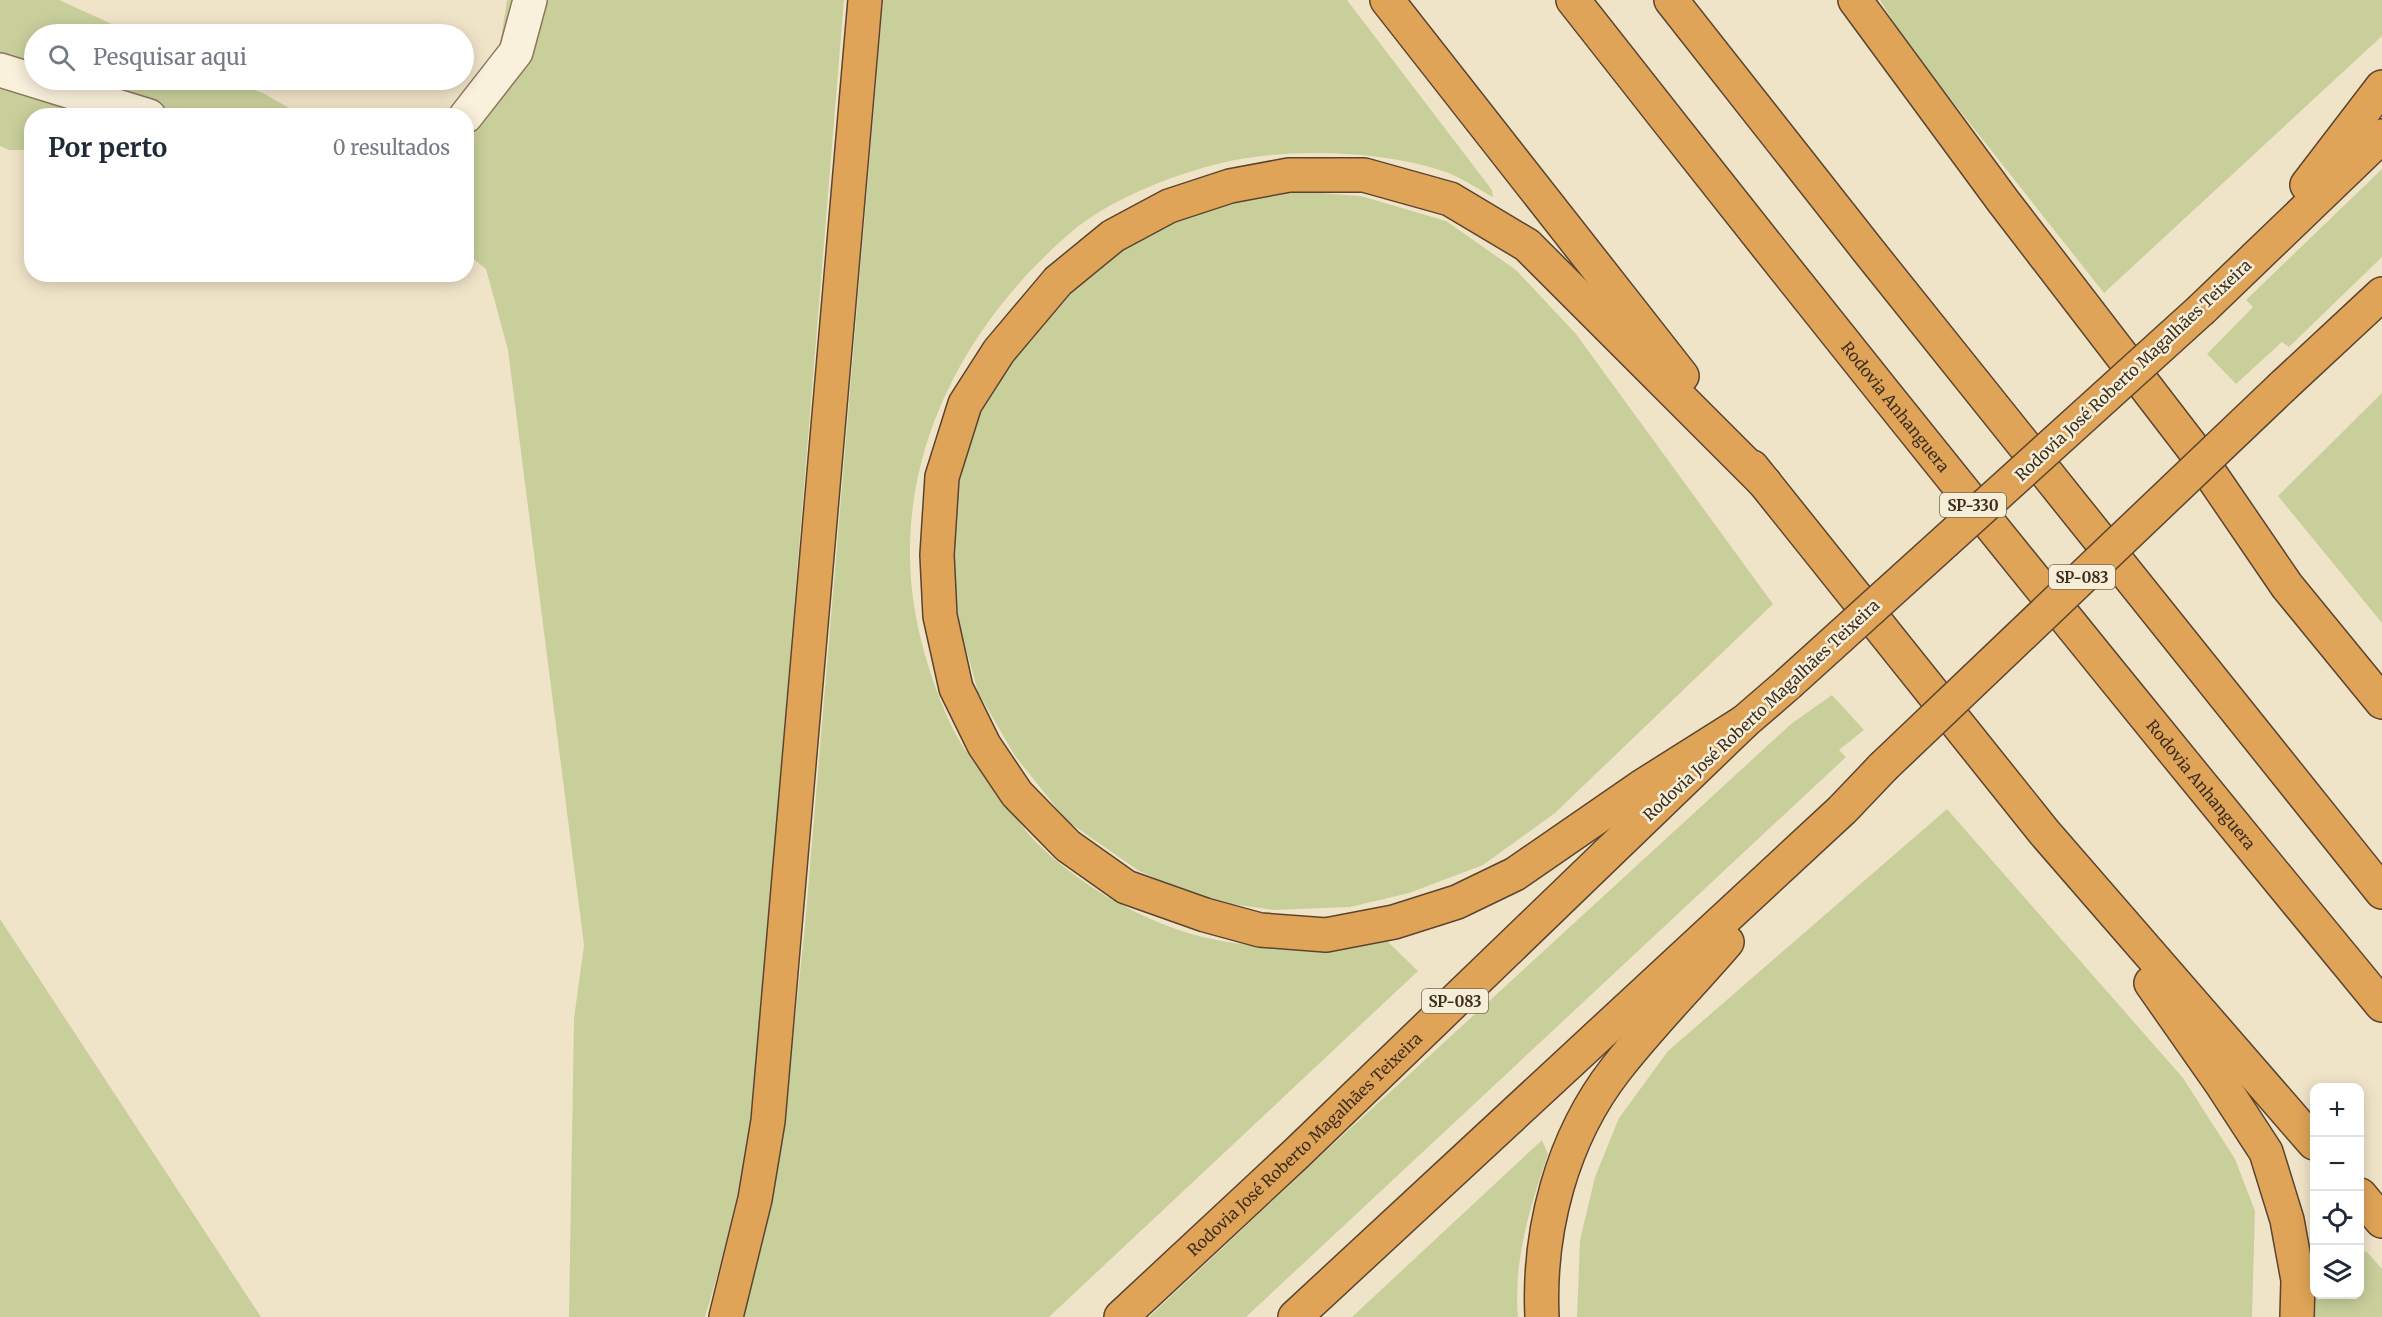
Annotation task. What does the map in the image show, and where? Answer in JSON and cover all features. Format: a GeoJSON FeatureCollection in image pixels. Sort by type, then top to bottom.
{"type":"FeatureCollection","features":[{"type":"Feature","properties":{"kind":"highway"},"geometry":{"type":"LineString","coordinates":[[726,1317],[755,1199],[768,1121],[865,0]]}},
{"type":"Feature","properties":{"kind":"highway"},"geometry":{"type":"LineString","coordinates":[[1387,0],[1765,483],[2044,832],[2310,1138]]}},
{"type":"Feature","properties":{"kind":"highway","name":"Rodovia Anhanguera"},"geometry":{"type":"LineString","coordinates":[[1573,0],[1808,300],[2095,656],[2382,1005]]}},
{"type":"Feature","properties":{"kind":"highway"},"geometry":{"type":"LineString","coordinates":[[1671,0],[1867,249],[2382,892]]}},
{"type":"Feature","properties":{"kind":"highway"},"geometry":{"type":"LineString","coordinates":[[1838,0],[2003,201]]}},
{"type":"Feature","properties":{"kind":"highway"},"geometry":{"type":"LineString","coordinates":[[1855,0],[2003,201],[2192,447],[2287,586],[2382,702]]}},
{"type":"Feature","properties":{"kind":"highway"},"geometry":{"type":"LineString","coordinates":[[2243,269],[2382,87]]}},
{"type":"Feature","properties":{"kind":"highway","name":"Rodovia José Roberto Magalhães Teixeira"},"geometry":{"type":"LineString","coordinates":[[1121,1317],[1296,1154],[1744,722],[2202,309],[2382,136]]}},
{"type":"Feature","properties":{"kind":"highway"},"geometry":{"type":"LineString","coordinates":[[1744,722],[1641,787],[1515,874],[1457,902],[1394,922],[1326,934],[1260,930],[1204,915],[1126,887],[1068,846],[1017,794],[984,745],[956,688],[940,616],[937,555],[942,477],[965,404],[999,351],[1058,281],[1113,236],[1169,206],[1230,186],[1300,175],[1364,175],[1450,199],[1527,245],[1765,483]]}},
{"type":"Feature","properties":{"kind":"highway","name":"SP-083"},"geometry":{"type":"LineString","coordinates":[[1295,1317],[1842,810],[1883,767],[2382,294]]}},
{"type":"Feature","properties":{"kind":"highway"},"geometry":{"type":"LineString","coordinates":[[2351,324],[2382,303]]}},
{"type":"Feature","properties":{"kind":"highway"},"geometry":{"type":"LineString","coordinates":[[2287,586],[2382,684]]}},
{"type":"Feature","properties":{"kind":"highway"},"geometry":{"type":"LineString","coordinates":[[1542,1317],[1540,1280],[1549,1213],[1576,1134],[1615,1070],[1842,810]]}},
{"type":"Feature","properties":{"kind":"highway"},"geometry":{"type":"LineString","coordinates":[[2044,832],[2221,1083],[2266,1152],[2287,1220],[2298,1280],[2297,1317]]}},
{"type":"Feature","properties":{"kind":"highway"},"geometry":{"type":"LineString","coordinates":[[2364,1200],[2382,1221]]}},
{"type":"Feature","properties":{"kind":"street"},"geometry":{"type":"LineString","coordinates":[[472,108],[516,52],[530,0]]}},
{"type":"Feature","properties":{"kind":"street"},"geometry":{"type":"LineString","coordinates":[[0,70],[24,77]]}},
{"type":"Feature","properties":{"kind":"street"},"geometry":{"type":"LineString","coordinates":[[65,90],[123,108]]}},
{"type":"Feature","properties":{"kind":"green space"},"geometry":{"type":"Polygon","coordinates":[[[0,0],[59,0],[112,24],[24,24],[24,90],[254,90],[289,108],[24,108],[24,150],[9,150],[0,146],[0,0]]]}},
{"type":"Feature","properties":{"kind":"green space"},"geometry":{"type":"Polygon","coordinates":[[[507,0],[844,0],[752,1119],[732,1219],[705,1317],[569,1317],[574,1019],[584,945],[508,350],[486,269],[474,260],[474,108],[470,108],[498,58],[507,0]]]}},
{"type":"Feature","properties":{"kind":"green space"},"geometry":{"type":"Polygon","coordinates":[[[883,0],[1347,0],[1492,190],[1493,197],[1446,172],[1422,165],[1369,156],[1313,153],[1259,156],[1192,171],[1125,198],[1069,234],[1032,269],[999,308],[970,349],[946,393],[928,440],[916,488],[910,538],[912,590],[918,625],[933,679],[953,729],[963,747],[1029,834],[1054,859],[1106,896],[1144,916],[1182,931],[1207,938],[1258,946],[1309,947],[1387,941],[1418,971],[1049,1317],[742,1317],[751,1289],[770,1202],[786,1105],[805,925],[883,0]]]}},
{"type":"Feature","properties":{"kind":"green space"},"geometry":{"type":"Polygon","coordinates":[[[1880,0],[2382,0],[2382,36],[2104,293],[1907,44],[1880,0]]]}},
{"type":"Feature","properties":{"kind":"green space"},"geometry":{"type":"Polygon","coordinates":[[[2382,169],[2382,257],[2289,347],[2282,342],[2236,384],[2207,354],[2253,307],[2246,300],[2382,169]]]}},
{"type":"Feature","properties":{"kind":"green space"},"geometry":{"type":"Polygon","coordinates":[[[1280,190],[1361,196],[1446,221],[1516,270],[1576,334],[1773,604],[1555,813],[1483,865],[1409,893],[1350,907],[1273,910],[1204,900],[1139,871],[1067,821],[1015,756],[978,692],[959,623],[951,551],[958,467],[985,388],[1086,270],[1147,232],[1215,201],[1280,190]]]}},
{"type":"Feature","properties":{"kind":"green space"},"geometry":{"type":"Polygon","coordinates":[[[2382,393],[2382,623],[2278,496],[2382,393]]]}},
{"type":"Feature","properties":{"kind":"green space"},"geometry":{"type":"Polygon","coordinates":[[[1832,695],[1864,730],[1839,750],[1846,757],[1246,1317],[1149,1317],[1329,1148],[1791,724],[1832,695]]]}},
{"type":"Feature","properties":{"kind":"green space"},"geometry":{"type":"Polygon","coordinates":[[[1947,809],[2183,1078],[2235,1159],[2255,1211],[2252,1317],[1577,1317],[1580,1240],[1595,1177],[1619,1118],[1668,1051],[1947,809]]]}},
{"type":"Feature","properties":{"kind":"green space"},"geometry":{"type":"Polygon","coordinates":[[[0,919],[261,1317],[0,1317],[0,919]]]}},
{"type":"Feature","properties":{"kind":"green space"},"geometry":{"type":"Polygon","coordinates":[[[1542,1140],[1548,1154],[1524,1234],[1518,1275],[1518,1317],[1352,1317],[1542,1140]]]}},
{"type":"Feature","properties":{"kind":"green space"},"geometry":{"type":"Polygon","coordinates":[[[2364,1252],[2367,1252],[2382,1269],[2382,1317],[2314,1317],[2313,1299],[2364,1299],[2364,1252]]]}}]}
